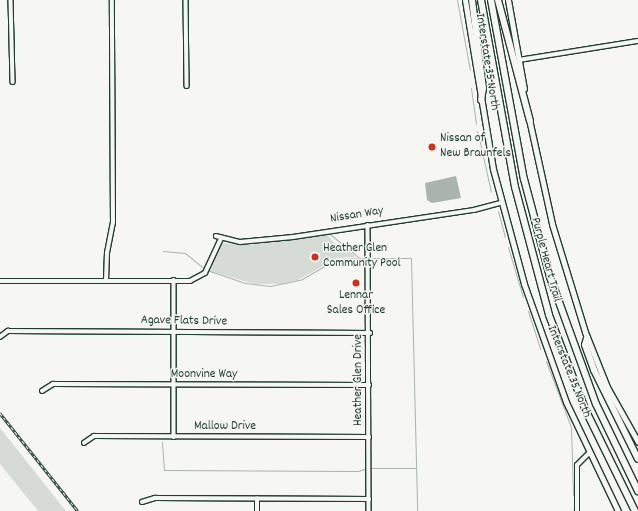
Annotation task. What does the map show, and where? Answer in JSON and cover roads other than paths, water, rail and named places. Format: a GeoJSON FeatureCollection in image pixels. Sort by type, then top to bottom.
{"type":"FeatureCollection","features":[{"type":"Feature","properties":{"kind":"highway"},"geometry":{"type":"LineString","coordinates":[[472,0],[483,88],[481,100]]}},
{"type":"Feature","properties":{"kind":"highway","name":"Purple Heart Trail"},"geometry":{"type":"LineString","coordinates":[[481,0],[515,187],[549,315],[585,410],[635,511]]}},
{"type":"Feature","properties":{"kind":"highway","name":"Purple Heart Trail"},"geometry":{"type":"LineString","coordinates":[[491,0],[524,178],[550,277],[596,404],[638,491]]}},
{"type":"Feature","properties":{"kind":"highway"},"geometry":{"type":"LineString","coordinates":[[498,0],[530,121]]}},
{"type":"Feature","properties":{"kind":"highway"},"geometry":{"type":"LineString","coordinates":[[587,338],[585,345],[594,370],[638,459]]}},
{"type":"Feature","properties":{"kind":"main road","name":"Interstate 35 North"},"geometry":{"type":"LineString","coordinates":[[465,0],[481,100],[501,203],[540,332],[589,453],[618,511]]}},
{"type":"Feature","properties":{"kind":"main road"},"geometry":{"type":"LineString","coordinates":[[508,0],[530,121],[552,224],[587,338],[607,387],[638,442]]}},
{"type":"Feature","properties":{"kind":"street"},"geometry":{"type":"LineString","coordinates":[[11,0],[12,82]]}},
{"type":"Feature","properties":{"kind":"street"},"geometry":{"type":"LineString","coordinates":[[106,280],[106,253],[113,223],[112,0]]}},
{"type":"Feature","properties":{"kind":"street"},"geometry":{"type":"LineString","coordinates":[[186,0],[187,86]]}},
{"type":"Feature","properties":{"kind":"street"},"geometry":{"type":"LineString","coordinates":[[519,60],[638,41]]}},
{"type":"Feature","properties":{"kind":"street","name":"Nissan Way"},"geometry":{"type":"LineString","coordinates":[[216,236],[240,242],[474,210],[501,203]]}},
{"type":"Feature","properties":{"kind":"street","name":"Heather Glen Drive"},"geometry":{"type":"LineString","coordinates":[[368,225],[370,333],[369,511]]}},
{"type":"Feature","properties":{"kind":"street"},"geometry":{"type":"LineString","coordinates":[[0,280],[190,281],[205,273],[221,238]]}},
{"type":"Feature","properties":{"kind":"street"},"geometry":{"type":"LineString","coordinates":[[174,280],[174,437]]}},
{"type":"Feature","properties":{"kind":"street","name":"Agave Flats Drive"},"geometry":{"type":"LineString","coordinates":[[0,337],[8,331],[370,333]]}},
{"type":"Feature","properties":{"kind":"street","name":"Moonvine Way"},"geometry":{"type":"LineString","coordinates":[[42,391],[52,384],[369,385]]}},
{"type":"Feature","properties":{"kind":"street","name":"Mallow Drive"},"geometry":{"type":"LineString","coordinates":[[84,443],[94,436],[369,438]]}},
{"type":"Feature","properties":{"kind":"street"},"geometry":{"type":"LineString","coordinates":[[577,511],[577,465],[589,453]]}},
{"type":"Feature","properties":{"kind":"street"},"geometry":{"type":"LineString","coordinates":[[142,502],[155,498],[369,499]]}},
{"type":"Feature","properties":{"kind":"street"},"geometry":{"type":"LineString","coordinates":[[257,499],[257,511]]}},
{"type":"Feature","properties":{"kind":"waterway"},"geometry":{"type":"LineString","coordinates":[[457,0],[470,70]]}},
{"type":"Feature","properties":{"kind":"waterway"},"geometry":{"type":"LineString","coordinates":[[471,88],[476,124]]}},
{"type":"Feature","properties":{"kind":"waterway"},"geometry":{"type":"LineString","coordinates":[[477,131],[478,135]]}},
{"type":"Feature","properties":{"kind":"waterway"},"geometry":{"type":"LineString","coordinates":[[479,138],[491,192]]}},
{"type":"Feature","properties":{"kind":"waterway"},"geometry":{"type":"LineString","coordinates":[[498,211],[505,237]]}},
{"type":"Feature","properties":{"kind":"waterway"},"geometry":{"type":"LineString","coordinates":[[331,235],[359,258]]}},
{"type":"Feature","properties":{"kind":"waterway"},"geometry":{"type":"LineString","coordinates":[[508,247],[523,297]]}},
{"type":"Feature","properties":{"kind":"waterway"},"geometry":{"type":"LineString","coordinates":[[163,251],[185,253],[205,269]]}},
{"type":"Feature","properties":{"kind":"waterway"},"geometry":{"type":"LineString","coordinates":[[207,270],[245,283],[270,286],[302,279],[336,259],[365,258]]}},
{"type":"Feature","properties":{"kind":"waterway"},"geometry":{"type":"LineString","coordinates":[[373,258],[411,258],[417,511]]}},
{"type":"Feature","properties":{"kind":"waterway"},"geometry":{"type":"LineString","coordinates":[[528,311],[540,349]]}},
{"type":"Feature","properties":{"kind":"waterway"},"geometry":{"type":"LineString","coordinates":[[546,361],[571,427],[573,495]]}},
{"type":"Feature","properties":{"kind":"waterway"},"geometry":{"type":"LineString","coordinates":[[162,442],[164,470],[358,471],[368,468]]}},
{"type":"Feature","properties":{"kind":"waterway"},"geometry":{"type":"LineString","coordinates":[[371,468],[416,468]]}},
{"type":"Feature","properties":{"kind":"railway"},"geometry":{"type":"LineString","coordinates":[[0,413],[78,511]]}},
{"type":"Feature","properties":{"kind":"place","name":"Nissan of New Braunfels"},"geometry":{"type":"Point","coordinates":[432,147]}},
{"type":"Feature","properties":{"kind":"place","name":"Heather Glen Community Pool"},"geometry":{"type":"Point","coordinates":[315,257]}},
{"type":"Feature","properties":{"kind":"place","name":"Lennar Sales Office"},"geometry":{"type":"Point","coordinates":[356,283]}}]}
